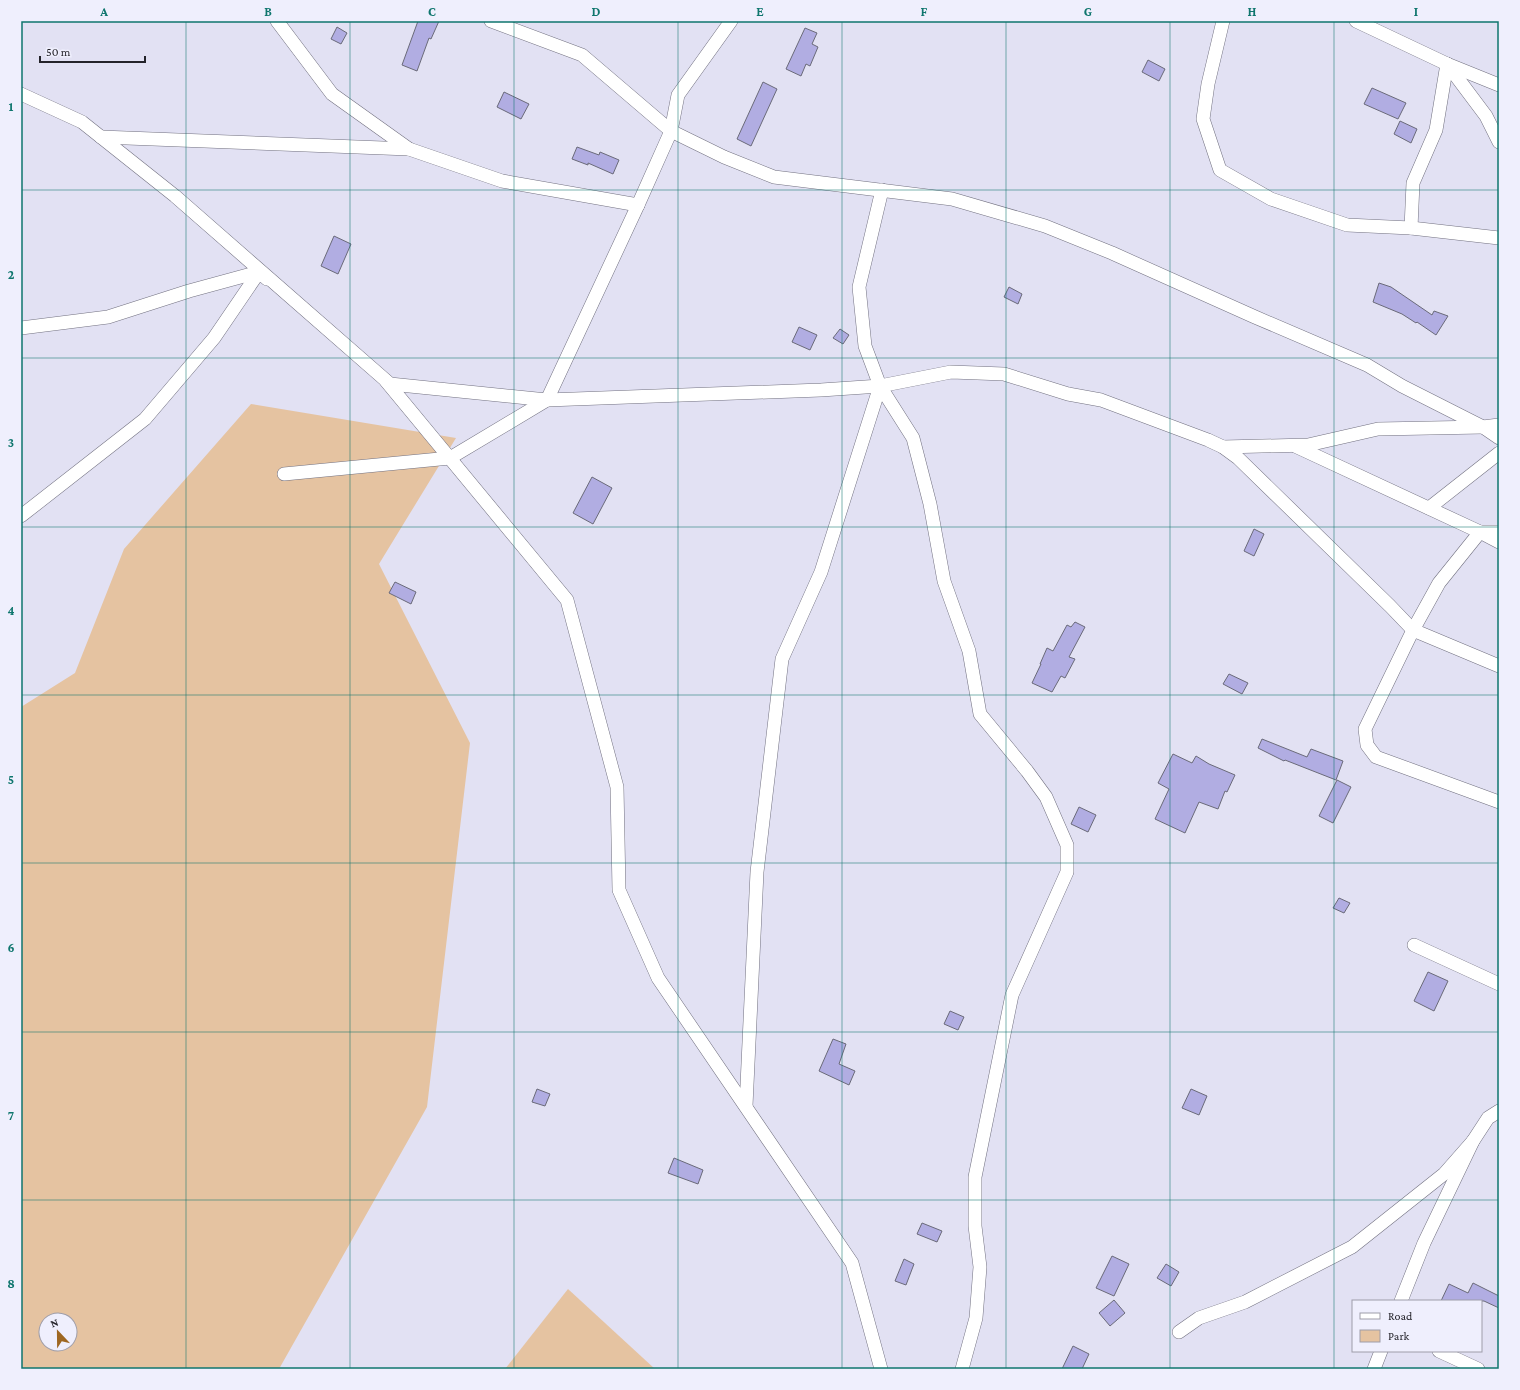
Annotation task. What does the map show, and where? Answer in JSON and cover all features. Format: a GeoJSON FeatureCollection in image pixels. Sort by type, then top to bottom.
{"type":"FeatureCollection","features":[{"type":"Feature","properties":{"kind":"street"},"geometry":{"type":"LineString","coordinates":[[277,21],[332,94],[409,149],[502,181],[638,205]]}},
{"type":"Feature","properties":{"kind":"street"},"geometry":{"type":"LineString","coordinates":[[491,21],[582,55],[671,131],[724,157],[774,177],[952,199],[1053,229],[1112,253],[1367,365],[1402,386],[1483,427],[1499,438]]}},
{"type":"Feature","properties":{"kind":"street"},"geometry":{"type":"LineString","coordinates":[[284,474],[450,458],[547,400],[671,131],[678,95],[732,21]]}},
{"type":"Feature","properties":{"kind":"street"},"geometry":{"type":"LineString","coordinates":[[1223,21],[1208,84],[1203,119],[1220,170],[1271,199],[1347,226],[1411,228],[1499,238]]}},
{"type":"Feature","properties":{"kind":"street"},"geometry":{"type":"LineString","coordinates":[[1356,21],[1447,64],[1499,86]]}},
{"type":"Feature","properties":{"kind":"street"},"geometry":{"type":"LineString","coordinates":[[1411,228],[1413,183],[1436,130],[1447,64]]}},
{"type":"Feature","properties":{"kind":"street"},"geometry":{"type":"LineString","coordinates":[[1447,64],[1486,116],[1499,142]]}},
{"type":"Feature","properties":{"kind":"street"},"geometry":{"type":"LineString","coordinates":[[21,94],[82,122],[175,196],[390,384],[567,600],[617,787],[619,890],[658,978],[852,1263],[881,1369]]}},
{"type":"Feature","properties":{"kind":"street"},"geometry":{"type":"LineString","coordinates":[[101,137],[409,149]]}},
{"type":"Feature","properties":{"kind":"street"},"geometry":{"type":"LineString","coordinates":[[882,190],[859,287],[865,346],[880,386],[913,438],[930,504],[944,582],[969,651],[980,714],[1027,770],[1046,797],[1067,845],[1067,872],[1012,996],[975,1177],[975,1226],[980,1267],[976,1318],[962,1369]]}},
{"type":"Feature","properties":{"kind":"street"},"geometry":{"type":"LineString","coordinates":[[259,272],[390,384],[547,400],[820,390],[880,386],[951,372],[1004,374],[1068,394],[1101,400],[1223,447],[1238,458],[1413,630],[1499,666]]}},
{"type":"Feature","properties":{"kind":"street"},"geometry":{"type":"LineString","coordinates":[[21,328],[108,317],[189,291],[259,272]]}},
{"type":"Feature","properties":{"kind":"street"},"geometry":{"type":"LineString","coordinates":[[21,516],[145,419],[214,338],[259,272]]}},
{"type":"Feature","properties":{"kind":"street"},"geometry":{"type":"LineString","coordinates":[[746,1106],[757,872],[782,659],[821,572],[880,386]]}},
{"type":"Feature","properties":{"kind":"street"},"geometry":{"type":"LineString","coordinates":[[1223,447],[1308,445],[1378,429],[1483,427],[1499,425]]}},
{"type":"Feature","properties":{"kind":"street"},"geometry":{"type":"LineString","coordinates":[[1293,446],[1499,542]]}},
{"type":"Feature","properties":{"kind":"street"},"geometry":{"type":"LineString","coordinates":[[1428,508],[1499,453]]}},
{"type":"Feature","properties":{"kind":"street"},"geometry":{"type":"LineString","coordinates":[[1480,532],[1439,582],[1413,630],[1365,729],[1367,745],[1376,757],[1499,802]]}},
{"type":"Feature","properties":{"kind":"street"},"geometry":{"type":"LineString","coordinates":[[1480,532],[1499,532]]}},
{"type":"Feature","properties":{"kind":"street"},"geometry":{"type":"LineString","coordinates":[[1414,945],[1499,984]]}},
{"type":"Feature","properties":{"kind":"street"},"geometry":{"type":"LineString","coordinates":[[1401,1300],[1424,1243],[1473,1141],[1488,1118],[1499,1111]]}},
{"type":"Feature","properties":{"kind":"street"},"geometry":{"type":"LineString","coordinates":[[1179,1332],[1200,1318],[1245,1302],[1352,1247],[1444,1174],[1473,1141]]}},
{"type":"Feature","properties":{"kind":"street"},"geometry":{"type":"LineString","coordinates":[[1374,1369],[1381,1352]]}},
{"type":"Feature","properties":{"kind":"street"},"geometry":{"type":"LineString","coordinates":[[1441,1352],[1478,1369]]}},
{"type":"Feature","properties":{"kind":"green space"},"geometry":{"type":"Polygon","coordinates":[[[251,404],[456,438],[379,564],[470,743],[427,1107],[279,1369],[21,1369],[21,707],[75,673],[124,549],[251,404]]]}},
{"type":"Feature","properties":{"kind":"green space"},"geometry":{"type":"Polygon","coordinates":[[[568,1289],[655,1369],[505,1369],[568,1289]]]}},
{"type":"Feature","properties":{"kind":"building"},"geometry":{"type":"Polygon","coordinates":[[[418,21],[439,21],[431,39],[429,38],[417,71],[402,65],[418,21]]]}},
{"type":"Feature","properties":{"kind":"building"},"geometry":{"type":"Polygon","coordinates":[[[337,27],[347,33],[341,44],[331,39],[337,27]]]}},
{"type":"Feature","properties":{"kind":"building"},"geometry":{"type":"Polygon","coordinates":[[[805,28],[817,33],[812,44],[818,47],[810,66],[806,64],[801,76],[786,69],[805,28]]]}},
{"type":"Feature","properties":{"kind":"building"},"geometry":{"type":"Polygon","coordinates":[[[1148,60],[1165,69],[1159,81],[1142,72],[1148,60]]]}},
{"type":"Feature","properties":{"kind":"building"},"geometry":{"type":"Polygon","coordinates":[[[763,82],[777,89],[751,146],[737,139],[763,82]]]}},
{"type":"Feature","properties":{"kind":"building"},"geometry":{"type":"Polygon","coordinates":[[[1372,88],[1406,103],[1398,119],[1364,104],[1372,88]]]}},
{"type":"Feature","properties":{"kind":"building"},"geometry":{"type":"Polygon","coordinates":[[[504,92],[529,104],[521,119],[497,107],[504,92]]]}},
{"type":"Feature","properties":{"kind":"building"},"geometry":{"type":"Polygon","coordinates":[[[1400,121],[1417,129],[1411,143],[1394,134],[1400,121]]]}},
{"type":"Feature","properties":{"kind":"building"},"geometry":{"type":"Polygon","coordinates":[[[577,147],[599,155],[600,152],[619,160],[613,174],[588,163],[588,165],[572,159],[577,147]]]}},
{"type":"Feature","properties":{"kind":"building"},"geometry":{"type":"Polygon","coordinates":[[[334,236],[351,244],[338,274],[321,266],[334,236]]]}},
{"type":"Feature","properties":{"kind":"building"},"geometry":{"type":"Polygon","coordinates":[[[1379,283],[1391,287],[1432,315],[1434,311],[1448,316],[1436,335],[1402,314],[1373,302],[1379,283]]]}},
{"type":"Feature","properties":{"kind":"building"},"geometry":{"type":"Polygon","coordinates":[[[1009,287],[1022,294],[1018,304],[1004,297],[1009,287]]]}},
{"type":"Feature","properties":{"kind":"building"},"geometry":{"type":"Polygon","coordinates":[[[799,327],[817,335],[810,350],[792,342],[799,327]]]}},
{"type":"Feature","properties":{"kind":"building"},"geometry":{"type":"Polygon","coordinates":[[[840,329],[849,335],[843,344],[833,338],[840,329]]]}},
{"type":"Feature","properties":{"kind":"building"},"geometry":{"type":"Polygon","coordinates":[[[592,477],[612,488],[593,524],[573,513],[592,477]]]}},
{"type":"Feature","properties":{"kind":"building"},"geometry":{"type":"Polygon","coordinates":[[[1254,529],[1264,534],[1254,556],[1244,551],[1254,529]]]}},
{"type":"Feature","properties":{"kind":"building"},"geometry":{"type":"Polygon","coordinates":[[[395,582],[416,592],[411,604],[389,593],[395,582]]]}},
{"type":"Feature","properties":{"kind":"building"},"geometry":{"type":"Polygon","coordinates":[[[1075,622],[1085,627],[1069,657],[1075,659],[1065,678],[1061,676],[1052,692],[1032,683],[1047,648],[1053,651],[1067,625],[1071,627],[1075,622]]]}},
{"type":"Feature","properties":{"kind":"building"},"geometry":{"type":"Polygon","coordinates":[[[1229,674],[1248,683],[1242,694],[1223,684],[1229,674]]]}},
{"type":"Feature","properties":{"kind":"building"},"geometry":{"type":"Polygon","coordinates":[[[1262,739],[1307,757],[1311,749],[1343,761],[1336,780],[1285,760],[1284,761],[1258,748],[1262,739]]]}},
{"type":"Feature","properties":{"kind":"building"},"geometry":{"type":"Polygon","coordinates":[[[1173,754],[1192,763],[1196,756],[1209,764],[1235,775],[1227,792],[1225,791],[1218,809],[1199,802],[1185,833],[1155,819],[1169,789],[1158,783],[1173,754]]]}},
{"type":"Feature","properties":{"kind":"building"},"geometry":{"type":"Polygon","coordinates":[[[1337,780],[1351,787],[1333,823],[1319,816],[1337,780]]]}},
{"type":"Feature","properties":{"kind":"building"},"geometry":{"type":"Polygon","coordinates":[[[1079,807],[1096,815],[1088,832],[1071,824],[1079,807]]]}},
{"type":"Feature","properties":{"kind":"building"},"geometry":{"type":"Polygon","coordinates":[[[1339,898],[1350,903],[1344,913],[1333,908],[1339,898]]]}},
{"type":"Feature","properties":{"kind":"building"},"geometry":{"type":"Polygon","coordinates":[[[1428,972],[1448,981],[1434,1011],[1414,1001],[1428,972]]]}},
{"type":"Feature","properties":{"kind":"building"},"geometry":{"type":"Polygon","coordinates":[[[950,1011],[964,1017],[958,1030],[944,1024],[950,1011]]]}},
{"type":"Feature","properties":{"kind":"building"},"geometry":{"type":"Polygon","coordinates":[[[833,1039],[846,1044],[839,1064],[855,1071],[849,1085],[819,1071],[833,1039]]]}},
{"type":"Feature","properties":{"kind":"building"},"geometry":{"type":"Polygon","coordinates":[[[537,1089],[550,1094],[545,1106],[532,1102],[537,1089]]]}},
{"type":"Feature","properties":{"kind":"building"},"geometry":{"type":"Polygon","coordinates":[[[1191,1089],[1207,1096],[1199,1115],[1182,1108],[1191,1089]]]}},
{"type":"Feature","properties":{"kind":"building"},"geometry":{"type":"Polygon","coordinates":[[[674,1158],[703,1170],[698,1184],[668,1173],[674,1158]]]}},
{"type":"Feature","properties":{"kind":"building"},"geometry":{"type":"Polygon","coordinates":[[[922,1223],[942,1231],[937,1242],[917,1234],[922,1223]]]}},
{"type":"Feature","properties":{"kind":"building"},"geometry":{"type":"Polygon","coordinates":[[[1112,1256],[1129,1264],[1114,1296],[1096,1288],[1112,1256]]]}},
{"type":"Feature","properties":{"kind":"building"},"geometry":{"type":"Polygon","coordinates":[[[904,1259],[914,1264],[906,1285],[895,1281],[904,1259]]]}},
{"type":"Feature","properties":{"kind":"building"},"geometry":{"type":"Polygon","coordinates":[[[1166,1264],[1179,1272],[1171,1286],[1157,1278],[1166,1264]]]}},
{"type":"Feature","properties":{"kind":"building"},"geometry":{"type":"Polygon","coordinates":[[[1473,1283],[1499,1296],[1499,1308],[1482,1300],[1441,1300],[1449,1284],[1468,1293],[1473,1283]]]}},
{"type":"Feature","properties":{"kind":"building"},"geometry":{"type":"Polygon","coordinates":[[[1114,1300],[1125,1313],[1110,1326],[1099,1313],[1114,1300]]]}},
{"type":"Feature","properties":{"kind":"building"},"geometry":{"type":"Polygon","coordinates":[[[1073,1346],[1089,1354],[1082,1369],[1062,1369],[1073,1346]]]}}]}
